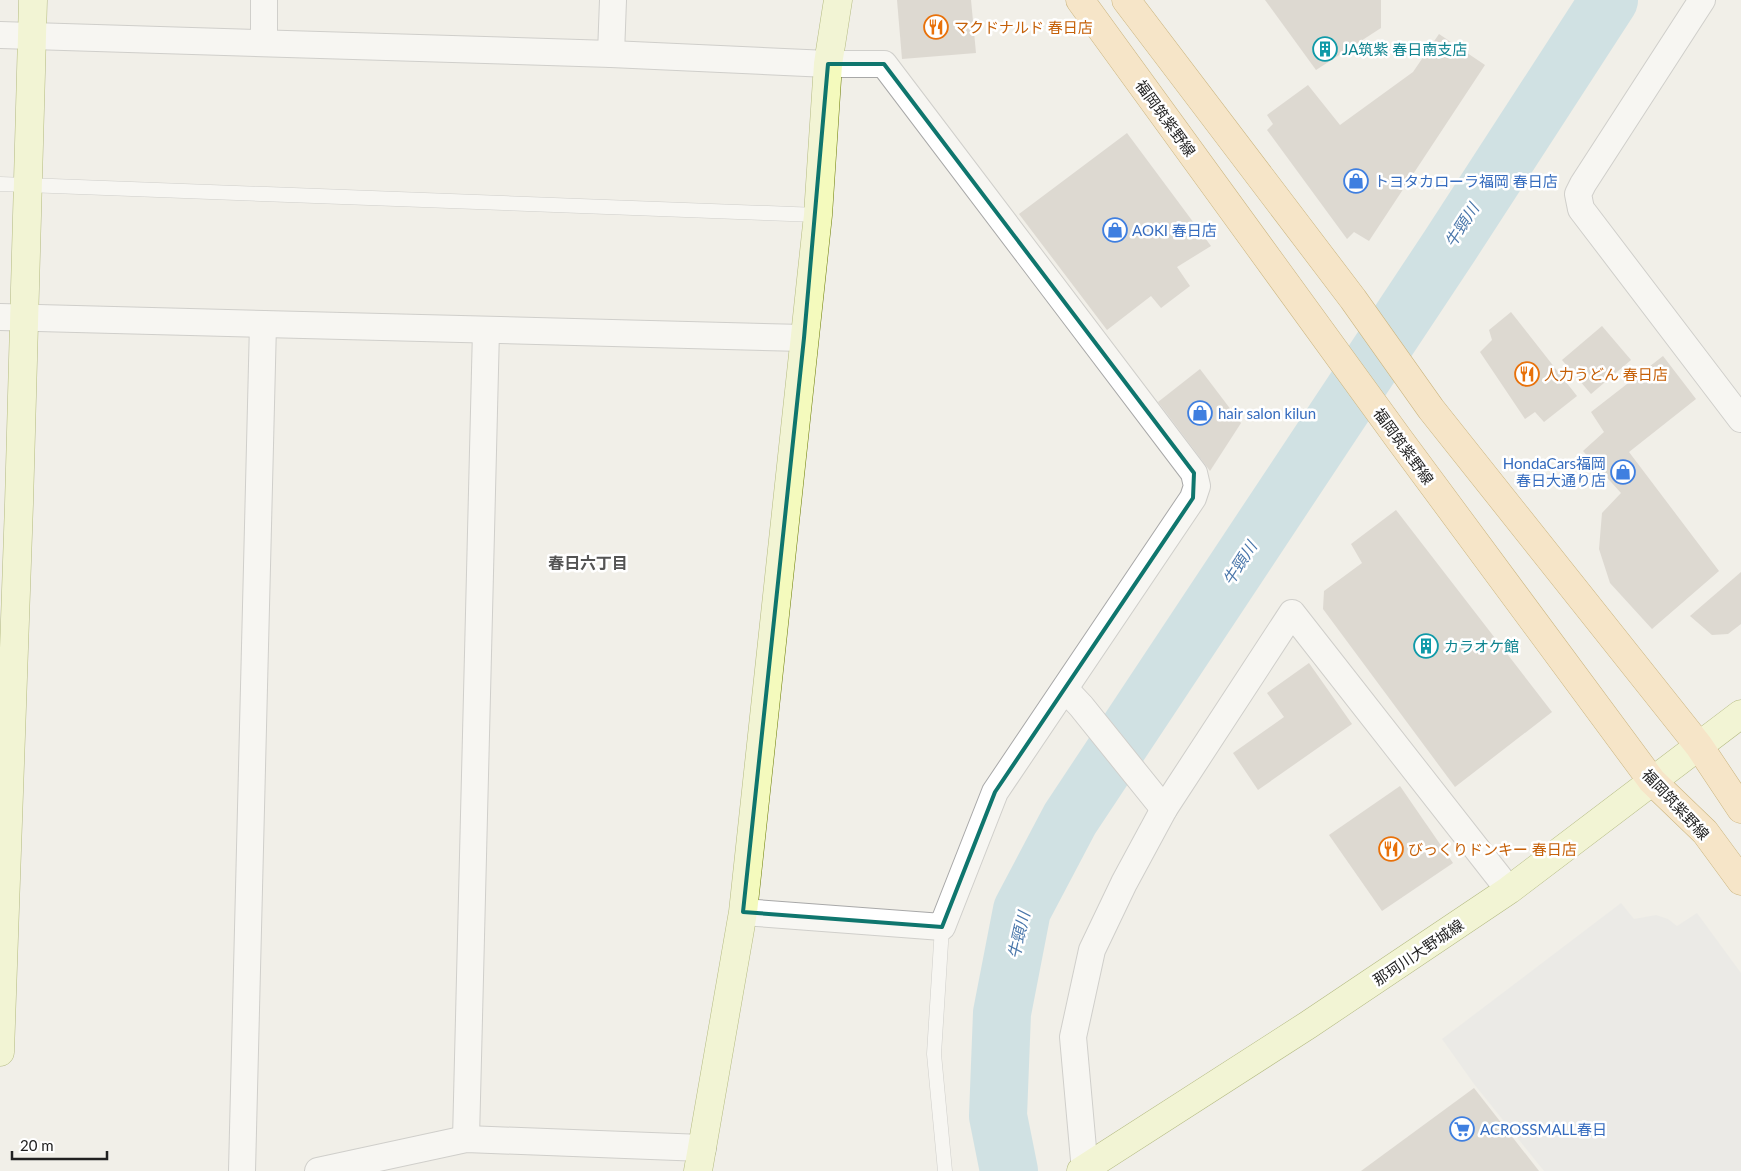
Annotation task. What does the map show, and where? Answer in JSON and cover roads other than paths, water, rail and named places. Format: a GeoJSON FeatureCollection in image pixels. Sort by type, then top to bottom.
{"type":"FeatureCollection","features":[{"type":"Feature","properties":{"kind":"main road","name":"福岡筑紫野線"},"geometry":{"type":"LineString","coordinates":[[1080,0],[1399,439],[1652,780],[1705,832],[1741,881]]}},
{"type":"Feature","properties":{"kind":"main road"},"geometry":{"type":"LineString","coordinates":[[1126,0],[1353,299],[1431,409],[1698,746],[1741,809]]}},
{"type":"Feature","properties":{"kind":"street"},"geometry":{"type":"LineString","coordinates":[[0,1052],[1,952],[18,524],[12,317],[28,185],[33,0]]}},
{"type":"Feature","properties":{"kind":"street"},"geometry":{"type":"LineString","coordinates":[[264,0],[264,43]]}},
{"type":"Feature","properties":{"kind":"street"},"geometry":{"type":"LineString","coordinates":[[611,54],[614,0]]}},
{"type":"Feature","properties":{"kind":"street"},"geometry":{"type":"LineString","coordinates":[[318,1171],[466,1139],[700,1159],[742,912],[818,215],[828,64],[838,0]]}},
{"type":"Feature","properties":{"kind":"street"},"geometry":{"type":"LineString","coordinates":[[1702,0],[1578,194],[1581,209],[1741,419]]}},
{"type":"Feature","properties":{"kind":"street"},"geometry":{"type":"LineString","coordinates":[[0,34],[611,54],[828,64],[884,64],[1194,473],[1197,486],[1193,498],[1073,698],[995,792],[942,927],[742,912]]}},
{"type":"Feature","properties":{"kind":"street"},"geometry":{"type":"LineString","coordinates":[[12,317],[804,338]]}},
{"type":"Feature","properties":{"kind":"street"},"geometry":{"type":"LineString","coordinates":[[242,1171],[263,324]]}},
{"type":"Feature","properties":{"kind":"street"},"geometry":{"type":"LineString","coordinates":[[466,1139],[486,330]]}},
{"type":"Feature","properties":{"kind":"street"},"geometry":{"type":"LineString","coordinates":[[1083,1170],[1073,1037],[1092,950],[1159,803],[1292,613],[1509,890]]}},
{"type":"Feature","properties":{"kind":"street"},"geometry":{"type":"LineString","coordinates":[[1073,698],[1159,803]]}},
{"type":"Feature","properties":{"kind":"street","name":"那珂川大野城線"},"geometry":{"type":"LineString","coordinates":[[1083,1170],[1308,1025],[1509,890],[1741,714]]}},
{"type":"Feature","properties":{"kind":"lane"},"geometry":{"type":"LineString","coordinates":[[0,184],[818,215]]}},
{"type":"Feature","properties":{"kind":"lane"},"geometry":{"type":"LineString","coordinates":[[942,927],[934,1054],[945,1171]]}},
{"type":"Feature","properties":{"kind":"waterway","name":"牛頸川"},"geometry":{"type":"LineString","coordinates":[[1009,1171],[998,1116],[1002,1013],[1022,910],[1070,819],[1449,247],[1609,0]]}},
{"type":"Feature","properties":{"kind":"place","name":"マクドナルド 春日店"},"geometry":{"type":"Point","coordinates":[936,27]}},
{"type":"Feature","properties":{"kind":"place","name":"JA筑紫 春日南支店"},"geometry":{"type":"Point","coordinates":[1325,49]}},
{"type":"Feature","properties":{"kind":"place","name":"トヨタカローラ福岡 春日店"},"geometry":{"type":"Point","coordinates":[1356,181]}},
{"type":"Feature","properties":{"kind":"place","name":"AOKI 春日店"},"geometry":{"type":"Point","coordinates":[1115,230]}},
{"type":"Feature","properties":{"kind":"place","name":"人力うどん 春日店"},"geometry":{"type":"Point","coordinates":[1527,374]}},
{"type":"Feature","properties":{"kind":"place","name":"hair salon kilun"},"geometry":{"type":"Point","coordinates":[1200,413]}},
{"type":"Feature","properties":{"kind":"place","name":"HondaCars福岡 春日大通り店"},"geometry":{"type":"Point","coordinates":[1623,472]}},
{"type":"Feature","properties":{"kind":"place","name":"カラオケ館"},"geometry":{"type":"Point","coordinates":[1426,646]}},
{"type":"Feature","properties":{"kind":"place","name":"びっくりドンキー 春日店"},"geometry":{"type":"Point","coordinates":[1391,849]}},
{"type":"Feature","properties":{"kind":"place","name":"ACROSSMALL春日"},"geometry":{"type":"Point","coordinates":[1462,1129]}},
{"type":"Feature","properties":{"kind":"district","name":"春日六丁目"},"geometry":{"type":"Point","coordinates":[588,562]}}]}
